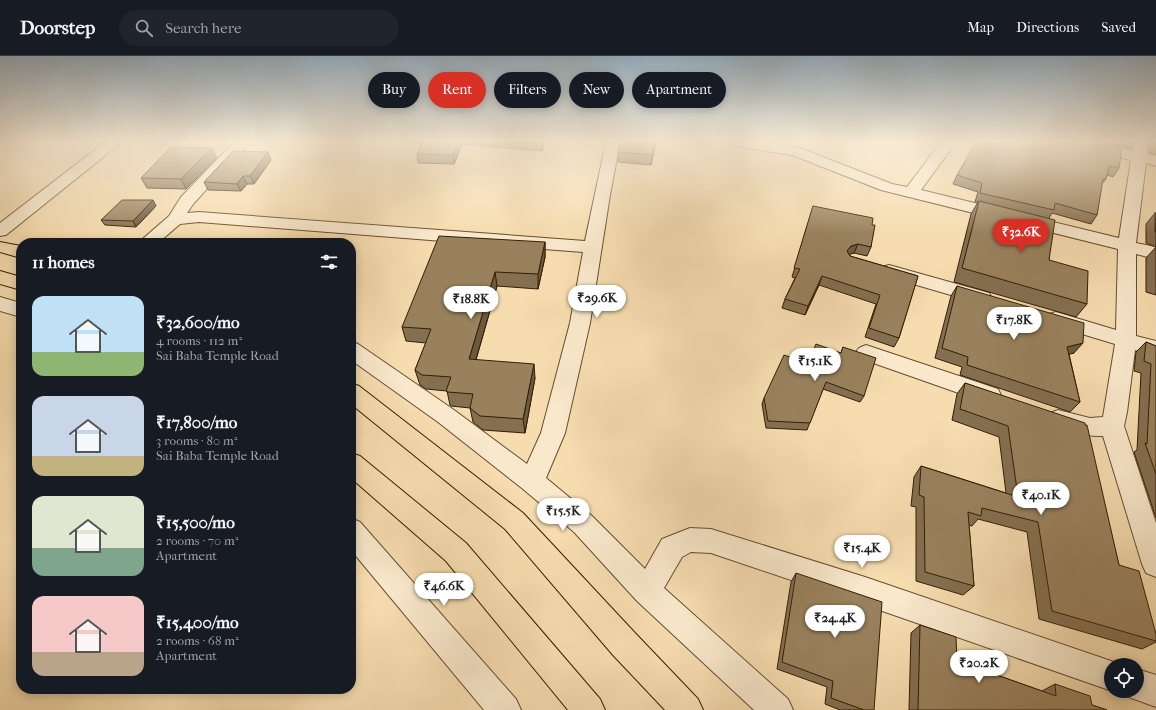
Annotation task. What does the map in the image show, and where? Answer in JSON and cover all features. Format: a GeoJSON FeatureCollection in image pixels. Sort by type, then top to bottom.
{"type":"FeatureCollection","features":[{"type":"Feature","properties":{"kind":"highway"},"geometry":{"type":"LineString","coordinates":[[0,247],[16,251]]}},
{"type":"Feature","properties":{"kind":"highway"},"geometry":{"type":"LineString","coordinates":[[0,277],[16,282]]}},
{"type":"Feature","properties":{"kind":"highway"},"geometry":{"type":"LineString","coordinates":[[356,396],[514,521],[624,644],[687,710]]}},
{"type":"Feature","properties":{"kind":"highway"},"geometry":{"type":"LineString","coordinates":[[356,467],[456,552],[589,710]]}},
{"type":"Feature","properties":{"kind":"street"},"geometry":{"type":"LineString","coordinates":[[0,231],[76,173]]}},
{"type":"Feature","properties":{"kind":"street"},"geometry":{"type":"LineString","coordinates":[[153,238],[175,219],[187,200],[214,173]]}},
{"type":"Feature","properties":{"kind":"street"},"geometry":{"type":"LineString","coordinates":[[532,481],[553,433],[580,323],[607,173]]}},
{"type":"Feature","properties":{"kind":"street"},"geometry":{"type":"LineString","coordinates":[[850,173],[887,187],[1156,253]]}},
{"type":"Feature","properties":{"kind":"street"},"geometry":{"type":"LineString","coordinates":[[911,193],[926,173]]}},
{"type":"Feature","properties":{"kind":"street"},"geometry":{"type":"LineString","coordinates":[[1142,173],[1127,246],[1126,340],[1116,412],[1112,426],[1156,564]]}},
{"type":"Feature","properties":{"kind":"street"},"geometry":{"type":"LineString","coordinates":[[175,219],[199,217],[593,247]]}},
{"type":"Feature","properties":{"kind":"street"},"geometry":{"type":"LineString","coordinates":[[0,247],[16,246]]}},
{"type":"Feature","properties":{"kind":"street"},"geometry":{"type":"LineString","coordinates":[[869,265],[997,302]]}},
{"type":"Feature","properties":{"kind":"street"},"geometry":{"type":"LineString","coordinates":[[0,304],[16,309]]}},
{"type":"Feature","properties":{"kind":"street"},"geometry":{"type":"LineString","coordinates":[[1042,316],[1156,349]]}},
{"type":"Feature","properties":{"kind":"street"},"geometry":{"type":"LineString","coordinates":[[356,353],[446,416],[532,481],[583,524],[647,591],[777,710]]}},
{"type":"Feature","properties":{"kind":"street"},"geometry":{"type":"LineString","coordinates":[[866,353],[1006,401]]}},
{"type":"Feature","properties":{"kind":"street"},"geometry":{"type":"LineString","coordinates":[[1042,414],[1090,427],[1112,426]]}},
{"type":"Feature","properties":{"kind":"street"},"geometry":{"type":"LineString","coordinates":[[356,536],[505,710]]}},
{"type":"Feature","properties":{"kind":"street"},"geometry":{"type":"LineString","coordinates":[[647,591],[672,548],[690,540],[710,541],[858,589],[1104,674]]}},
{"type":"Feature","properties":{"kind":"street"},"geometry":{"type":"LineString","coordinates":[[1144,687],[1156,691]]}},
{"type":"Feature","properties":{"kind":"building"},"geometry":{"type":"Polygon","coordinates":[[[146,173],[187,173],[181,179],[141,178],[146,173]]]}},
{"type":"Feature","properties":{"kind":"building"},"geometry":{"type":"Polygon","coordinates":[[[213,173],[253,173],[250,176],[243,176],[237,184],[204,182],[213,173]]]}},
{"type":"Feature","properties":{"kind":"building"},"geometry":{"type":"Polygon","coordinates":[[[958,173],[1107,173],[1106,179],[1103,179],[1097,215],[1055,203],[1054,210],[980,193],[982,183],[957,175],[958,173]]]}},
{"type":"Feature","properties":{"kind":"building"},"geometry":{"type":"Polygon","coordinates":[[[122,200],[153,200],[133,221],[101,220],[122,200]]]}},
{"type":"Feature","properties":{"kind":"building"},"geometry":{"type":"Polygon","coordinates":[[[979,201],[1055,220],[1049,260],[1088,271],[1087,304],[962,268],[979,201]]]}},
{"type":"Feature","properties":{"kind":"building"},"geometry":{"type":"Polygon","coordinates":[[[813,206],[873,218],[872,225],[875,225],[871,247],[858,244],[851,246],[847,251],[850,256],[918,276],[899,338],[869,328],[880,295],[822,276],[808,306],[785,299],[800,269],[794,268],[813,206]]]}},
{"type":"Feature","properties":{"kind":"building"},"geometry":{"type":"Polygon","coordinates":[[[1156,213],[1156,232],[1155,232],[1156,213]]]}},
{"type":"Feature","properties":{"kind":"building"},"geometry":{"type":"Polygon","coordinates":[[[439,236],[545,242],[538,274],[495,272],[469,359],[534,364],[523,419],[480,416],[470,408],[473,394],[446,391],[451,377],[422,375],[415,370],[431,329],[402,327],[439,236]]]}},
{"type":"Feature","properties":{"kind":"building"},"geometry":{"type":"Polygon","coordinates":[[[957,286],[1084,323],[1083,343],[1067,347],[1080,402],[967,365],[968,357],[942,348],[957,286]]]}},
{"type":"Feature","properties":{"kind":"building"},"geometry":{"type":"Polygon","coordinates":[[[1146,342],[1156,346],[1156,474],[1145,443],[1147,444],[1151,364],[1144,361],[1146,342]]]}},
{"type":"Feature","properties":{"kind":"building"},"geometry":{"type":"Polygon","coordinates":[[[816,344],[841,353],[843,347],[876,358],[864,396],[826,382],[810,423],[768,421],[764,398],[784,355],[808,363],[816,344]]]}},
{"type":"Feature","properties":{"kind":"building"},"geometry":{"type":"Polygon","coordinates":[[[965,383],[1085,423],[1085,425],[1087,425],[1119,565],[1139,571],[1156,634],[1156,641],[1052,611],[1038,522],[982,508],[981,516],[968,512],[974,586],[925,572],[924,497],[919,495],[921,466],[1018,497],[1008,426],[960,409],[965,383]]]}},
{"type":"Feature","properties":{"kind":"building"},"geometry":{"type":"Polygon","coordinates":[[[796,573],[882,602],[874,710],[864,710],[831,698],[833,681],[782,662],[796,573]]]}},
{"type":"Feature","properties":{"kind":"building"},"geometry":{"type":"Polygon","coordinates":[[[920,625],[956,637],[957,661],[1056,696],[1055,684],[1090,696],[1092,705],[1107,710],[918,710],[920,625]]]}}]}
